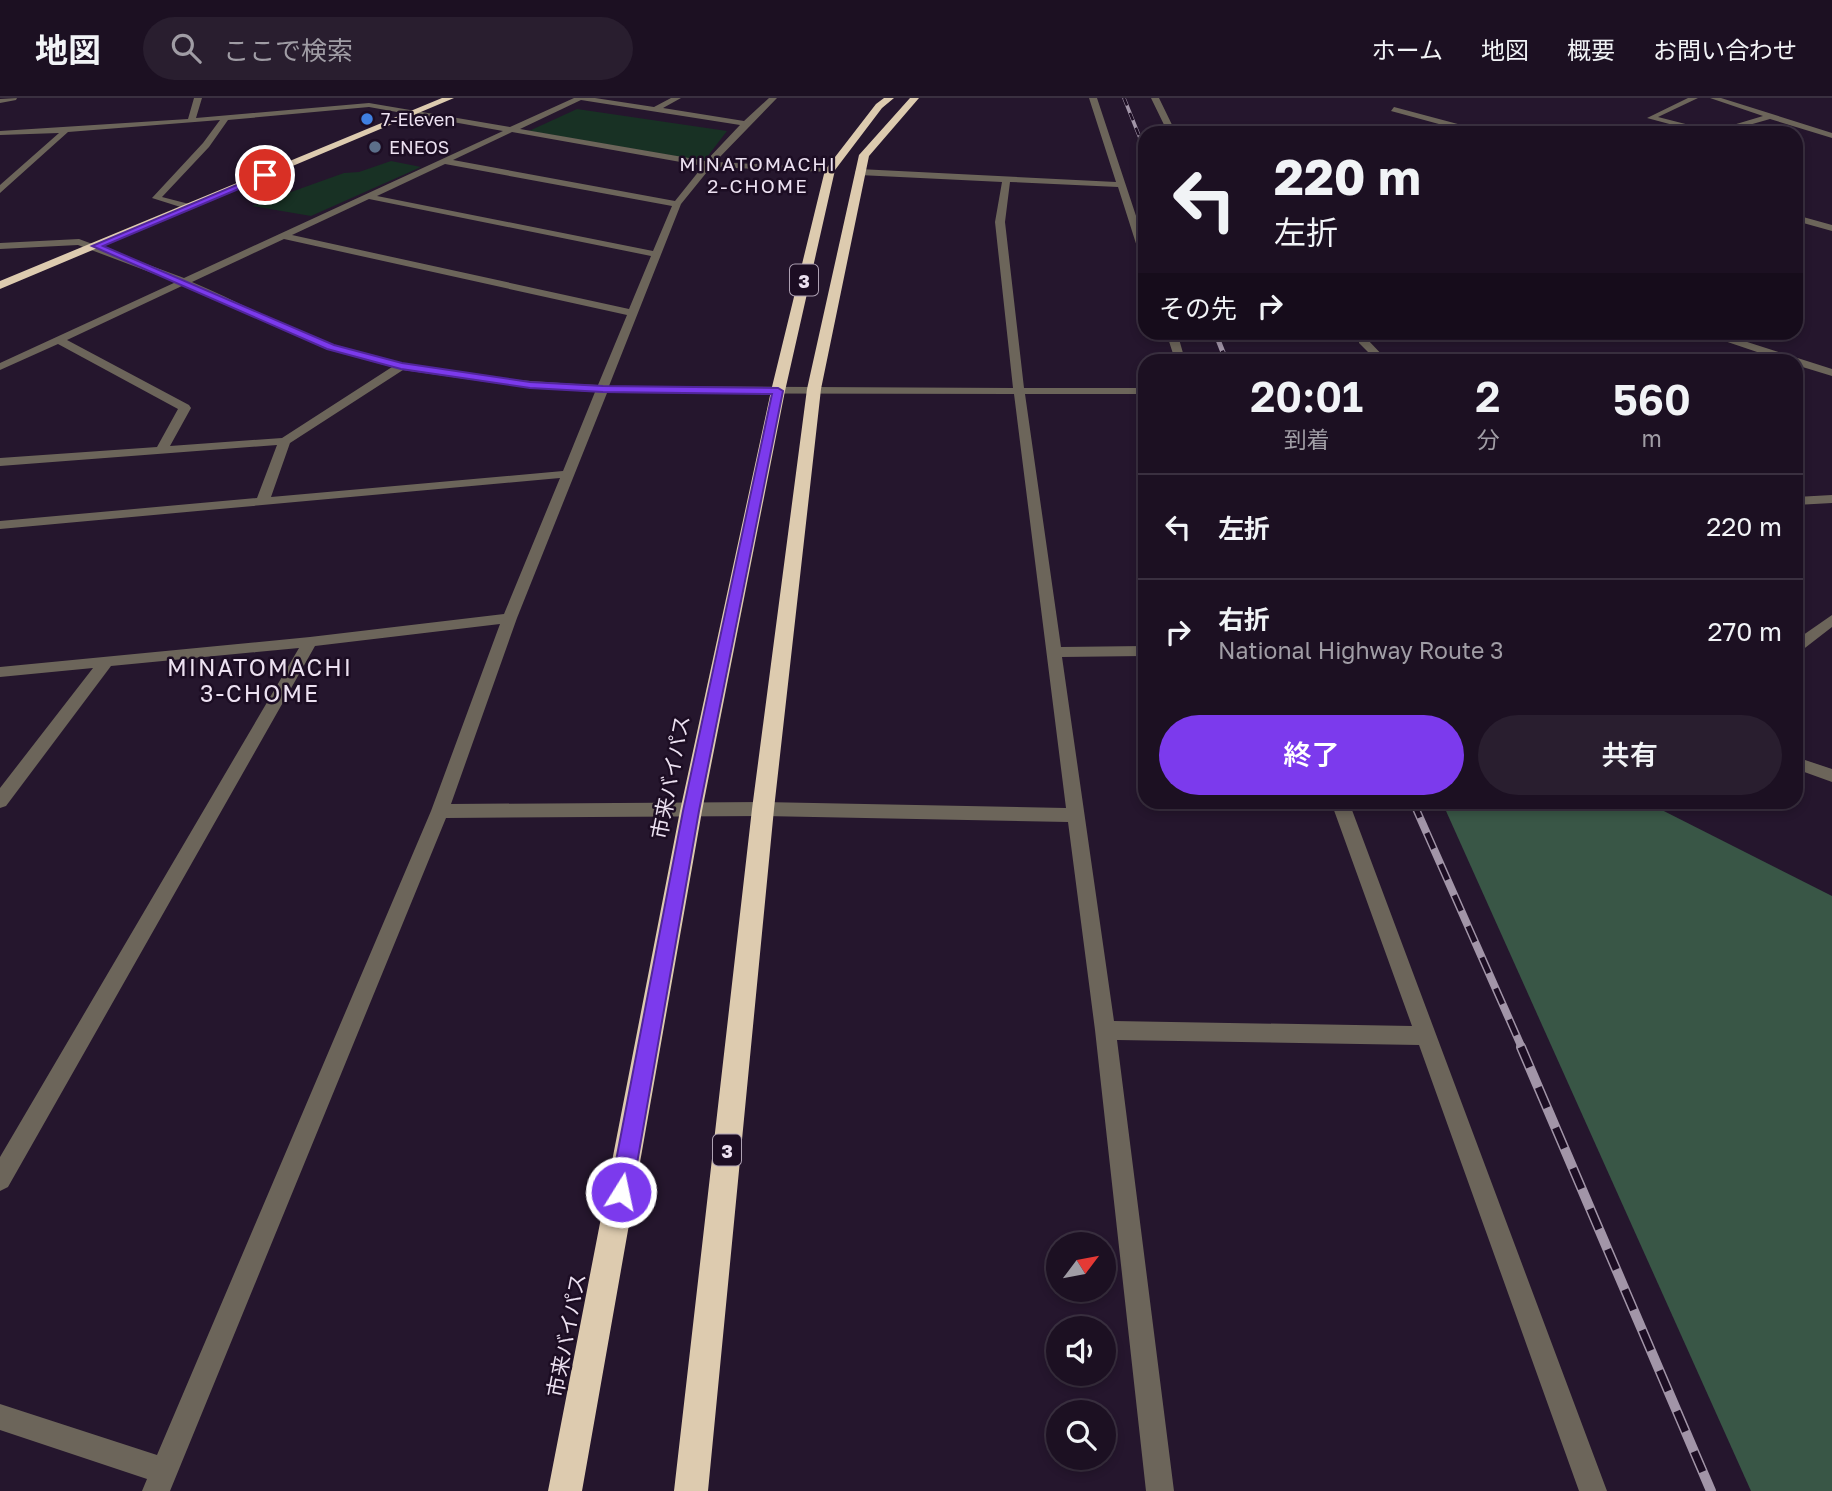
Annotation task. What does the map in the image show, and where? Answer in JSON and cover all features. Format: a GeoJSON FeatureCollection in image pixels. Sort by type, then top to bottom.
{"type":"FeatureCollection","features":[{"type":"Feature","properties":{"kind":"highway"},"geometry":{"type":"LineString","coordinates":[[0,285],[450,98]]}},
{"type":"Feature","properties":{"kind":"highway","name":"市来バイパス"},"geometry":{"type":"LineString","coordinates":[[565,1491],[691,811],[778,391],[830,170],[879,106],[890,98]]}},
{"type":"Feature","properties":{"kind":"highway","name":"3"},"geometry":{"type":"LineString","coordinates":[[691,1491],[763,809],[814,389],[864,155],[915,98]]}},
{"type":"Feature","properties":{"kind":"street"},"geometry":{"type":"LineString","coordinates":[[0,101],[13,98]]}},
{"type":"Feature","properties":{"kind":"street"},"geometry":{"type":"LineString","coordinates":[[191,121],[198,98]]}},
{"type":"Feature","properties":{"kind":"street"},"geometry":{"type":"LineString","coordinates":[[0,367],[581,98],[743,123]]}},
{"type":"Feature","properties":{"kind":"street"},"geometry":{"type":"LineString","coordinates":[[654,110],[677,98]]}},
{"type":"Feature","properties":{"kind":"street"},"geometry":{"type":"LineString","coordinates":[[0,1417],[160,1481],[440,811],[510,618],[677,204],[707,163],[743,123],[773,98]]}},
{"type":"Feature","properties":{"kind":"street"},"geometry":{"type":"LineString","coordinates":[[1093,98],[1138,234]]}},
{"type":"Feature","properties":{"kind":"street"},"geometry":{"type":"LineString","coordinates":[[1155,98],[1169,126]]}},
{"type":"Feature","properties":{"kind":"street"},"geometry":{"type":"LineString","coordinates":[[1684,126],[1651,118],[1694,98]]}},
{"type":"Feature","properties":{"kind":"street"},"geometry":{"type":"LineString","coordinates":[[1714,98],[1798,126]]}},
{"type":"Feature","properties":{"kind":"street"},"geometry":{"type":"LineString","coordinates":[[0,133],[191,121],[368,102],[415,113],[707,163],[830,170]]}},
{"type":"Feature","properties":{"kind":"street"},"geometry":{"type":"LineString","coordinates":[[1394,108],[1457,126]]}},
{"type":"Feature","properties":{"kind":"street"},"geometry":{"type":"LineString","coordinates":[[1737,126],[1768,117]]}},
{"type":"Feature","properties":{"kind":"street"},"geometry":{"type":"LineString","coordinates":[[190,207],[156,198],[206,145],[225,118]]}},
{"type":"Feature","properties":{"kind":"street"},"geometry":{"type":"LineString","coordinates":[[1803,127],[1832,136]]}},
{"type":"Feature","properties":{"kind":"street"},"geometry":{"type":"LineString","coordinates":[[0,190],[65,131]]}},
{"type":"Feature","properties":{"kind":"street"},"geometry":{"type":"LineString","coordinates":[[444,161],[677,204]]}},
{"type":"Feature","properties":{"kind":"street"},"geometry":{"type":"LineString","coordinates":[[859,172],[1122,185]]}},
{"type":"Feature","properties":{"kind":"street"},"geometry":{"type":"LineString","coordinates":[[1006,180],[1000,222],[1019,392],[1105,1030],[1160,1491]]}},
{"type":"Feature","properties":{"kind":"street"},"geometry":{"type":"LineString","coordinates":[[366,196],[655,254]]}},
{"type":"Feature","properties":{"kind":"street"},"geometry":{"type":"LineString","coordinates":[[1803,220],[1832,228]]}},
{"type":"Feature","properties":{"kind":"street"},"geometry":{"type":"LineString","coordinates":[[283,236],[632,313]]}},
{"type":"Feature","properties":{"kind":"street"},"geometry":{"type":"LineString","coordinates":[[0,246],[79,242],[96,246],[183,281],[330,347],[401,366],[530,385],[603,389],[778,391],[1138,391]]}},
{"type":"Feature","properties":{"kind":"street"},"geometry":{"type":"LineString","coordinates":[[58,340],[185,408],[161,451]]}},
{"type":"Feature","properties":{"kind":"street"},"geometry":{"type":"LineString","coordinates":[[1728,340],[1771,354]]}},
{"type":"Feature","properties":{"kind":"street"},"geometry":{"type":"LineString","coordinates":[[1363,341],[1376,354]]}},
{"type":"Feature","properties":{"kind":"street"},"geometry":{"type":"LineString","coordinates":[[1803,364],[1832,373]]}},
{"type":"Feature","properties":{"kind":"street"},"geometry":{"type":"LineString","coordinates":[[0,462],[285,441],[401,366]]}},
{"type":"Feature","properties":{"kind":"street"},"geometry":{"type":"LineString","coordinates":[[262,502],[285,441]]}},
{"type":"Feature","properties":{"kind":"street"},"geometry":{"type":"LineString","coordinates":[[0,525],[567,474]]}},
{"type":"Feature","properties":{"kind":"street"},"geometry":{"type":"LineString","coordinates":[[1803,501],[1832,499]]}},
{"type":"Feature","properties":{"kind":"street"},"geometry":{"type":"LineString","coordinates":[[0,672],[310,642],[510,618]]}},
{"type":"Feature","properties":{"kind":"street"},"geometry":{"type":"LineString","coordinates":[[1803,642],[1832,620]]}},
{"type":"Feature","properties":{"kind":"street"},"geometry":{"type":"LineString","coordinates":[[0,1179],[310,642]]}},
{"type":"Feature","properties":{"kind":"street"},"geometry":{"type":"LineString","coordinates":[[1053,652],[1138,651]]}},
{"type":"Feature","properties":{"kind":"street"},"geometry":{"type":"LineString","coordinates":[[0,801],[108,660]]}},
{"type":"Feature","properties":{"kind":"street"},"geometry":{"type":"LineString","coordinates":[[1803,766],[1832,776]]}},
{"type":"Feature","properties":{"kind":"street"},"geometry":{"type":"LineString","coordinates":[[440,811],[763,809],[1074,815]]}},
{"type":"Feature","properties":{"kind":"street"},"geometry":{"type":"LineString","coordinates":[[1343,809],[1593,1491]]}},
{"type":"Feature","properties":{"kind":"street"},"geometry":{"type":"LineString","coordinates":[[1105,1030],[1427,1036]]}},
{"type":"Feature","properties":{"kind":"green space"},"geometry":{"type":"Polygon","coordinates":[[[577,109],[727,131],[704,161],[529,131],[577,109]]]}},
{"type":"Feature","properties":{"kind":"green space"},"geometry":{"type":"Polygon","coordinates":[[[391,161],[421,167],[311,216],[252,206],[344,173],[359,172],[391,161]]]}},
{"type":"Feature","properties":{"kind":"green space"},"geometry":{"type":"Polygon","coordinates":[[[1445,809],[1660,809],[1832,896],[1832,1491],[1751,1491],[1445,809]]]}},
{"type":"Feature","properties":{"kind":"railway"},"geometry":{"type":"LineString","coordinates":[[1124,98],[1138,133]]}},
{"type":"Feature","properties":{"kind":"railway"},"geometry":{"type":"LineString","coordinates":[[1218,340],[1224,354]]}},
{"type":"Feature","properties":{"kind":"railway"},"geometry":{"type":"LineString","coordinates":[[1416,809],[1522,1048]]}},
{"type":"Feature","properties":{"kind":"railway"},"geometry":{"type":"LineString","coordinates":[[1521,1047],[1711,1491]]}},
{"type":"Feature","properties":{"kind":"place","name":"7-Eleven"},"geometry":{"type":"Point","coordinates":[367,119]}},
{"type":"Feature","properties":{"kind":"place","name":"ENEOS"},"geometry":{"type":"Point","coordinates":[375,147]}},
{"type":"Feature","properties":{"kind":"district","name":"MINATOMACHI 2-CHOME"},"geometry":{"type":"Point","coordinates":[758,174]}},
{"type":"Feature","properties":{"kind":"district","name":"MINATOMACHI 3-CHOME"},"geometry":{"type":"Point","coordinates":[260,680]}},
{"type":"Feature","properties":{"kind":"route"},"geometry":{"type":"LineString","coordinates":[[265,175],[96,246],[183,281],[330,347],[401,366],[530,385],[603,389],[778,391],[691,811],[621,1192]]}}]}
